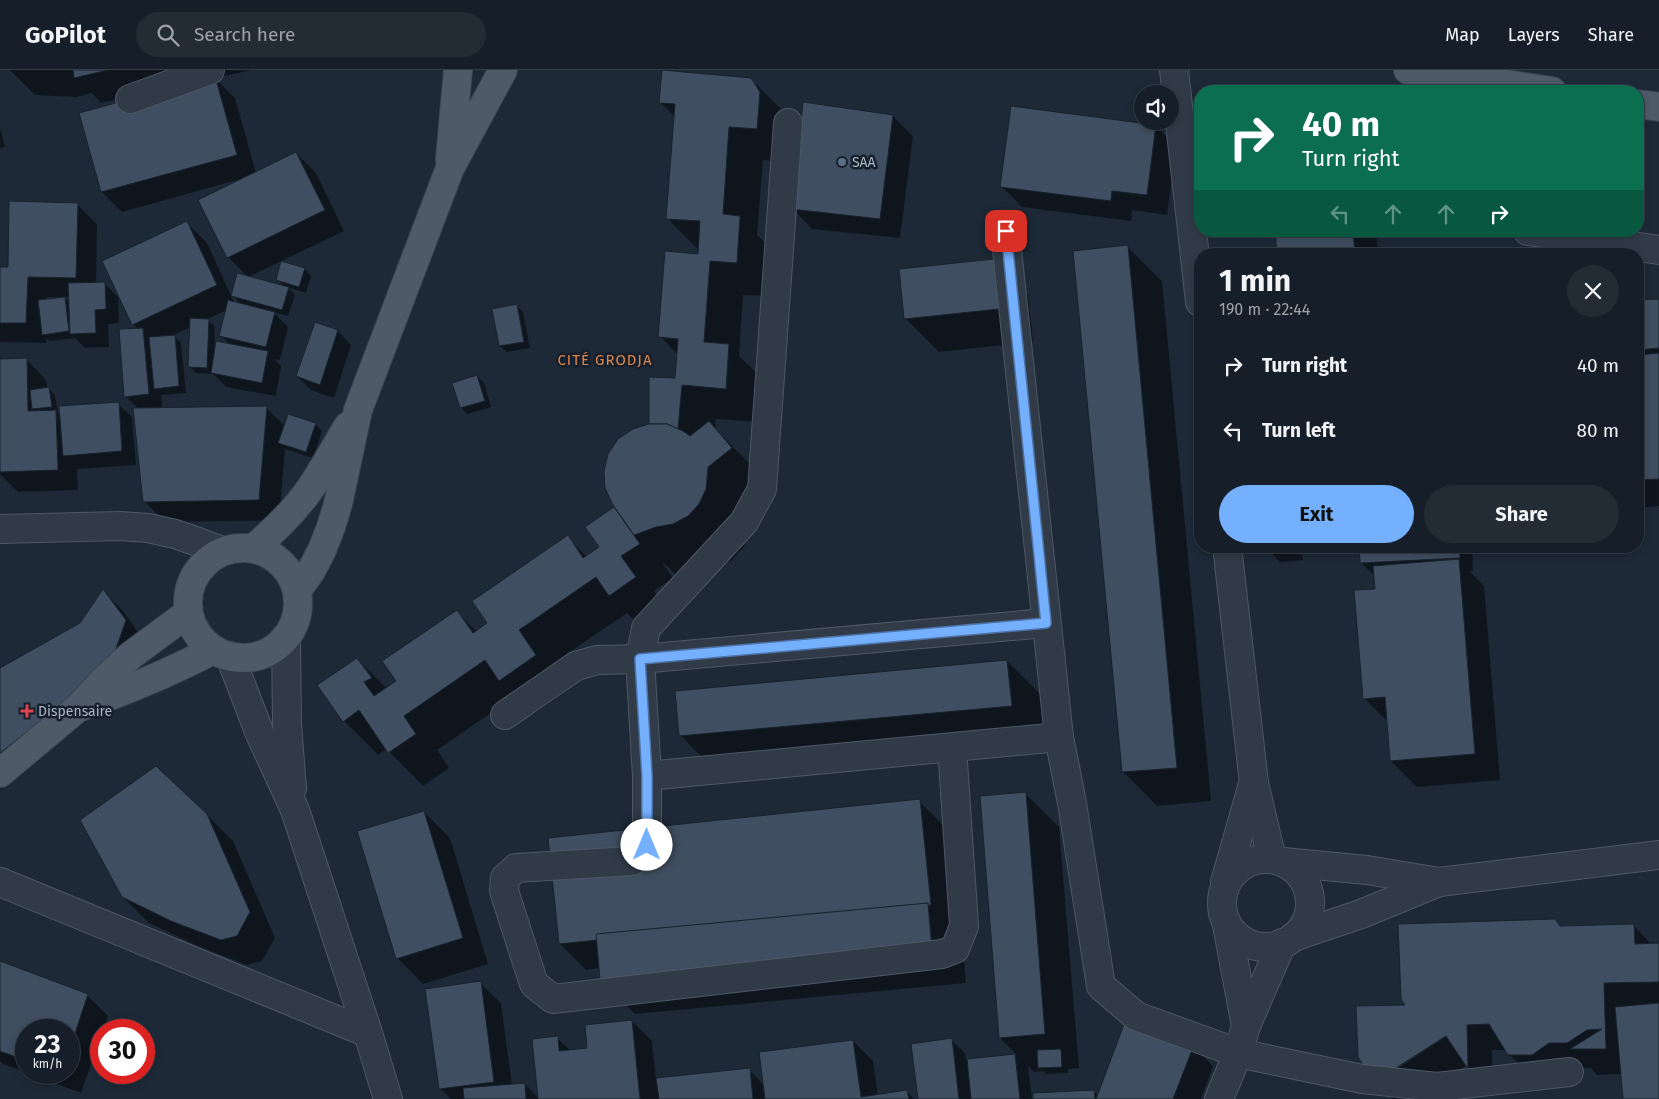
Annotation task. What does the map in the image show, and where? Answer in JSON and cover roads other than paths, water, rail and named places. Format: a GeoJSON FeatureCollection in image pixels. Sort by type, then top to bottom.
{"type":"FeatureCollection","features":[{"type":"Feature","properties":{"kind":"main road"},"geometry":{"type":"LineString","coordinates":[[450,168],[458,70]]}},
{"type":"Feature","properties":{"kind":"main road"},"geometry":{"type":"LineString","coordinates":[[297,591],[318,557],[331,527],[338,504],[358,410],[450,168],[503,70]]}},
{"type":"Feature","properties":{"kind":"main road"},"geometry":{"type":"LineString","coordinates":[[1408,70],[1481,85]]}},
{"type":"Feature","properties":{"kind":"main road"},"geometry":{"type":"LineString","coordinates":[[1644,105],[1659,107]]}},
{"type":"Feature","properties":{"kind":"main road"},"geometry":{"type":"LineString","coordinates":[[254,548],[275,530],[312,486],[358,410]]}},
{"type":"Feature","properties":{"kind":"main road"},"geometry":{"type":"LineString","coordinates":[[238,547],[254,548],[269,554],[282,563],[292,576],[297,591],[298,608],[294,624],[286,638],[275,648],[261,655],[246,658],[222,653],[202,640],[193,627],[188,612],[188,598],[191,583],[198,569],[209,559],[222,551],[238,547]]}},
{"type":"Feature","properties":{"kind":"main road"},"geometry":{"type":"LineString","coordinates":[[0,773],[79,707],[130,656],[188,612]]}},
{"type":"Feature","properties":{"kind":"main road"},"geometry":{"type":"LineString","coordinates":[[79,707],[222,653]]}},
{"type":"Feature","properties":{"kind":"street"},"geometry":{"type":"LineString","coordinates":[[130,99],[210,70]]}},
{"type":"Feature","properties":{"kind":"street"},"geometry":{"type":"LineString","coordinates":[[1174,70],[1194,248]]}},
{"type":"Feature","properties":{"kind":"street"},"geometry":{"type":"LineString","coordinates":[[788,123],[762,489],[744,522],[646,628],[640,659],[647,776],[647,845],[632,861],[516,868],[505,878],[504,891],[534,984],[553,999],[942,954],[955,949],[964,926],[952,747]]}},
{"type":"Feature","properties":{"kind":"street"},"geometry":{"type":"LineString","coordinates":[[1006,231],[1059,737],[1072,803],[1101,986],[1136,1016],[1238,1053],[1362,1079],[1437,1087],[1569,1072]]}},
{"type":"Feature","properties":{"kind":"street"},"geometry":{"type":"LineString","coordinates":[[1569,237],[1659,250]]}},
{"type":"Feature","properties":{"kind":"street"},"geometry":{"type":"LineString","coordinates":[[0,529],[130,526],[175,534],[222,551]]}},
{"type":"Feature","properties":{"kind":"street"},"geometry":{"type":"LineString","coordinates":[[1219,1099],[1238,1053],[1246,1026],[1288,940],[1300,931],[1307,918],[1309,898],[1305,883],[1296,871],[1278,861],[1254,783],[1228,553]]}},
{"type":"Feature","properties":{"kind":"street"},"geometry":{"type":"LineString","coordinates":[[505,715],[576,666],[598,660],[640,659],[1046,623]]}},
{"type":"Feature","properties":{"kind":"street"},"geometry":{"type":"LineString","coordinates":[[286,638],[287,724],[294,810]]}},
{"type":"Feature","properties":{"kind":"street"},"geometry":{"type":"LineString","coordinates":[[222,653],[294,810],[388,1099]]}},
{"type":"Feature","properties":{"kind":"street"},"geometry":{"type":"LineString","coordinates":[[647,776],[1059,737]]}},
{"type":"Feature","properties":{"kind":"street"},"geometry":{"type":"LineString","coordinates":[[1246,1026],[1227,925],[1222,910],[1224,889],[1254,783]]}},
{"type":"Feature","properties":{"kind":"street"},"geometry":{"type":"LineString","coordinates":[[1227,925],[1237,937],[1251,944],[1273,946],[1361,914],[1438,882],[1659,854]]}},
{"type":"Feature","properties":{"kind":"street"},"geometry":{"type":"LineString","coordinates":[[1224,889],[1231,875],[1243,865],[1257,859],[1367,870],[1438,882]]}},
{"type":"Feature","properties":{"kind":"street"},"geometry":{"type":"LineString","coordinates":[[0,882],[368,1033]]}},
{"type":"Feature","properties":{"kind":"place","name":"SAA"},"geometry":{"type":"Point","coordinates":[842,162]}},
{"type":"Feature","properties":{"kind":"place","name":"Dispensaire"},"geometry":{"type":"Point","coordinates":[27,711]}},
{"type":"Feature","properties":{"kind":"district","name":"CITÉ GRODJA"},"geometry":{"type":"Point","coordinates":[605,360]}}]}
